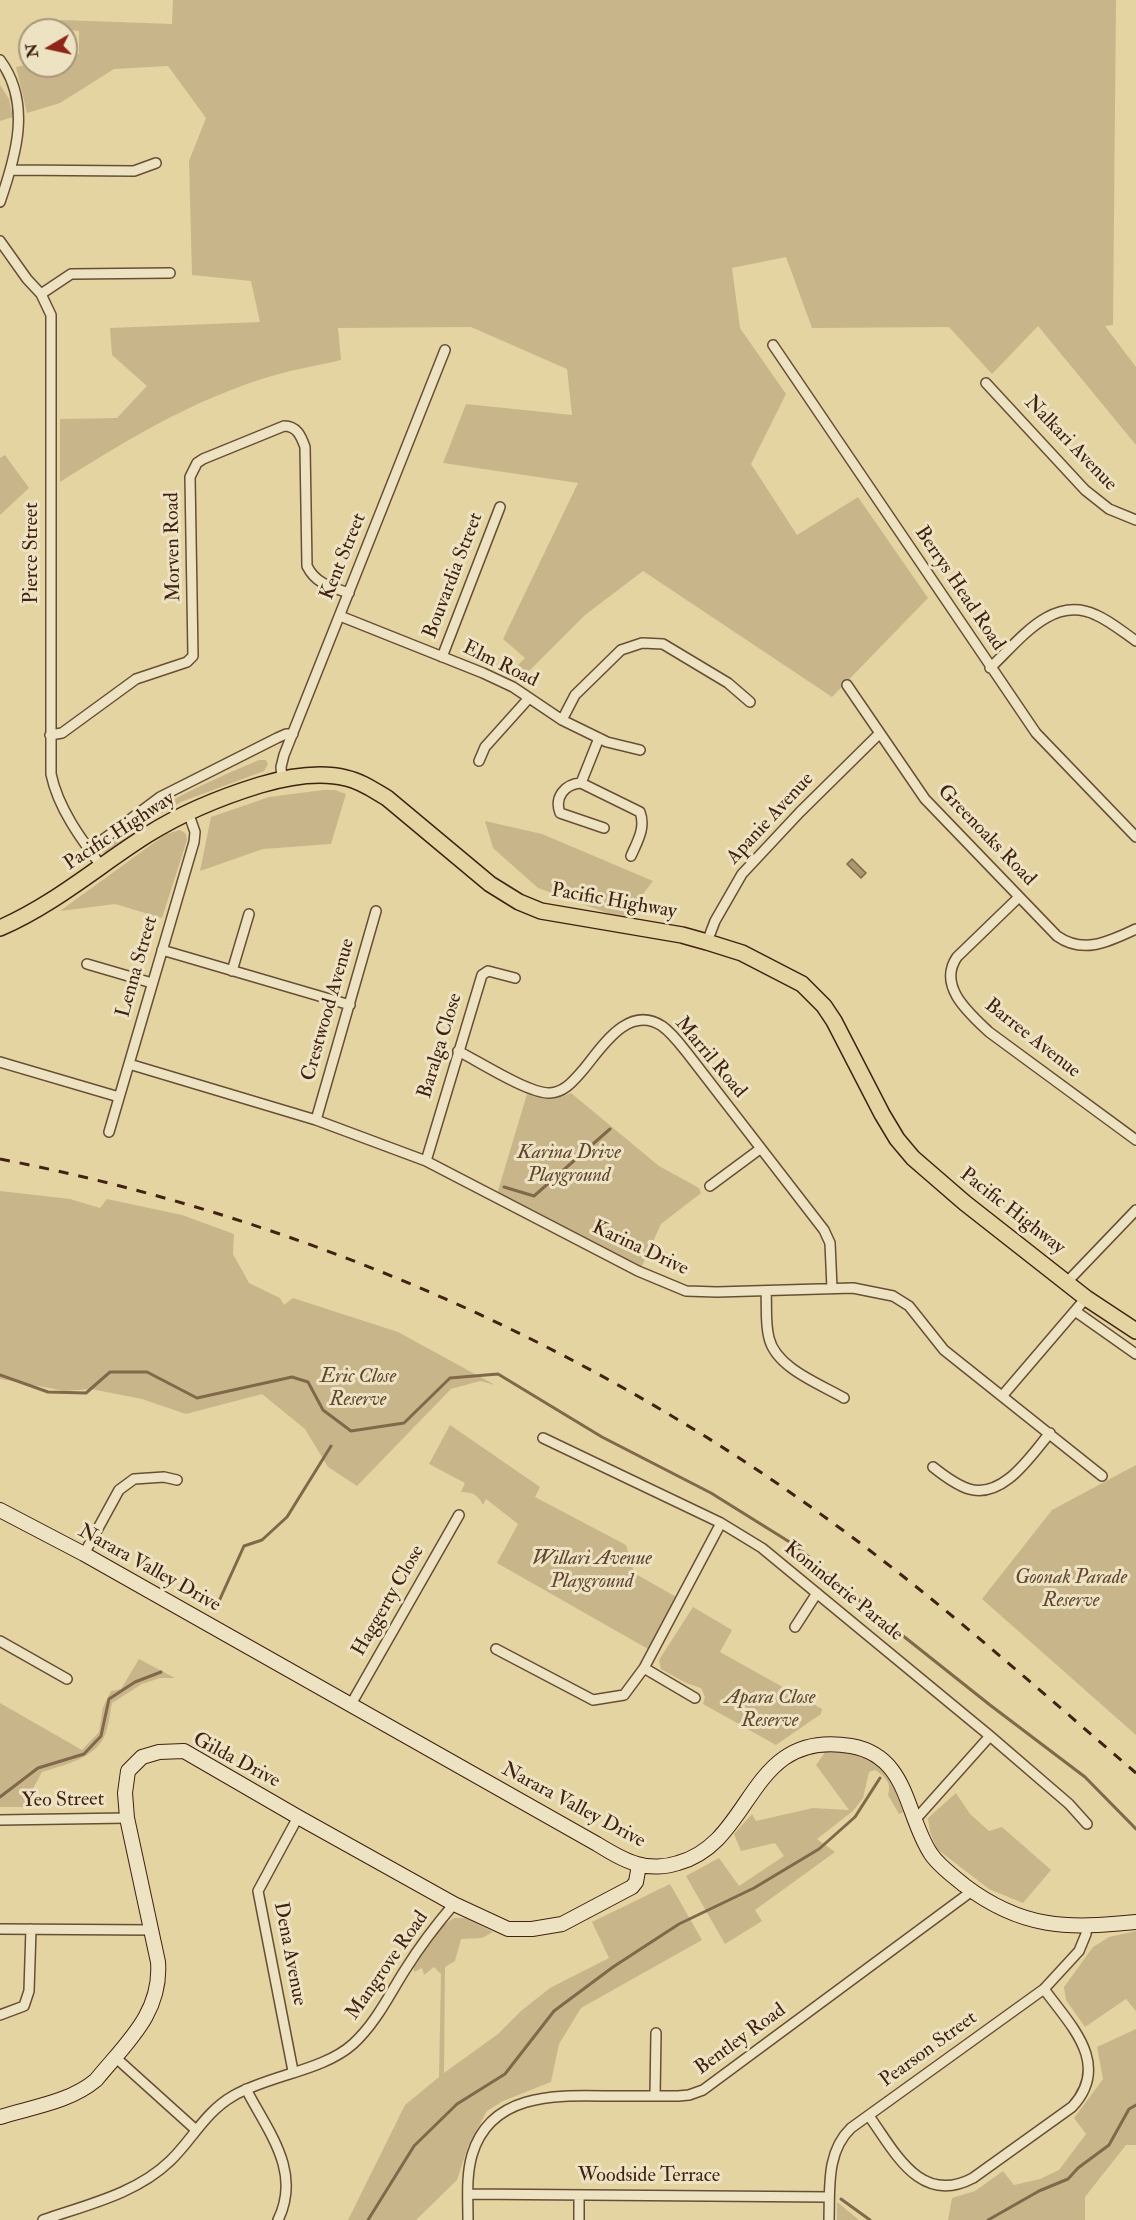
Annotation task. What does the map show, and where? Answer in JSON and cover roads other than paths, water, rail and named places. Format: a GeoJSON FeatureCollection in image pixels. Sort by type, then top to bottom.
{"type":"FeatureCollection","features":[{"type":"Feature","properties":{"kind":"main road","name":"Pacific Highway"},"geometry":{"type":"LineString","coordinates":[[0,927],[49,903],[146,835],[188,812],[282,779],[317,775],[347,778],[387,798],[490,884],[519,902],[541,911],[682,935],[742,953],[792,977],[813,994],[834,1021],[882,1114],[897,1139],[913,1158],[965,1203],[1086,1298],[1136,1331]]}},
{"type":"Feature","properties":{"kind":"main road","name":"Narara Valley Drive"},"geometry":{"type":"LineString","coordinates":[[0,1510],[84,1554],[612,1853],[639,1865],[669,1866],[694,1858],[706,1851],[727,1828],[765,1773],[785,1757],[807,1748],[845,1745],[863,1749],[877,1756],[890,1768],[902,1785],[915,1820],[932,1855],[950,1874],[972,1891],[1026,1919],[1056,1925],[1087,1927],[1136,1922]]}},
{"type":"Feature","properties":{"kind":"main road","name":"Gilda Drive"},"geometry":{"type":"LineString","coordinates":[[0,2117],[79,2093],[96,2080],[149,2012],[156,1994],[159,1976],[152,1930],[127,1818],[125,1793],[128,1771],[142,1757],[159,1752],[182,1751],[454,1904],[508,1929],[550,1927],[573,1920],[626,1892],[636,1882],[639,1865]]}},
{"type":"Feature","properties":{"kind":"street"},"geometry":{"type":"LineString","coordinates":[[0,60],[10,73],[18,96],[20,120],[11,170],[0,202]]}},
{"type":"Feature","properties":{"kind":"street"},"geometry":{"type":"LineString","coordinates":[[11,170],[134,171],[156,163]]}},
{"type":"Feature","properties":{"kind":"street","name":"Pierce Street"},"geometry":{"type":"LineString","coordinates":[[0,240],[27,279],[41,294],[51,315],[51,774],[59,800],[102,867]]}},
{"type":"Feature","properties":{"kind":"street"},"geometry":{"type":"LineString","coordinates":[[41,294],[71,274],[170,273]]}},
{"type":"Feature","properties":{"kind":"street","name":"Berrys Head Road"},"geometry":{"type":"LineString","coordinates":[[773,345],[1036,733],[1136,837]]}},
{"type":"Feature","properties":{"kind":"street","name":"Kent Street"},"geometry":{"type":"LineString","coordinates":[[282,779],[281,767],[293,734],[446,350]]}},
{"type":"Feature","properties":{"kind":"street","name":"Nalkari Avenue"},"geometry":{"type":"LineString","coordinates":[[986,383],[1085,490],[1108,509],[1136,519]]}},
{"type":"Feature","properties":{"kind":"street","name":"Morven Road"},"geometry":{"type":"LineString","coordinates":[[50,735],[62,733],[136,679],[187,662],[193,656],[190,477],[197,463],[203,459],[284,426],[294,429],[301,436],[305,447],[307,566],[312,576],[319,582],[349,593]]}},
{"type":"Feature","properties":{"kind":"street","name":"Bouvardia Street"},"geometry":{"type":"LineString","coordinates":[[442,657],[500,507]]}},
{"type":"Feature","properties":{"kind":"street"},"geometry":{"type":"LineString","coordinates":[[990,668],[1046,617],[1065,610],[1098,615],[1136,640]]}},
{"type":"Feature","properties":{"kind":"street","name":"Elm Road"},"geometry":{"type":"LineString","coordinates":[[340,616],[513,687],[562,720],[599,738],[640,750]]}},
{"type":"Feature","properties":{"kind":"street"},"geometry":{"type":"LineString","coordinates":[[562,720],[575,695],[621,650],[642,643],[663,644],[728,682],[750,702]]}},
{"type":"Feature","properties":{"kind":"street","name":"Greenoaks Road"},"geometry":{"type":"LineString","coordinates":[[847,685],[925,799],[1057,936],[1072,944],[1083,946],[1101,944],[1136,929]]}},
{"type":"Feature","properties":{"kind":"street"},"geometry":{"type":"LineString","coordinates":[[479,761],[485,747],[529,698]]}},
{"type":"Feature","properties":{"kind":"street","name":"Pacific Highway"},"geometry":{"type":"LineString","coordinates":[[89,850],[144,808],[176,788],[277,738],[293,734]]}},
{"type":"Feature","properties":{"kind":"street","name":"Apanie Avenue"},"geometry":{"type":"LineString","coordinates":[[707,942],[715,921],[742,874],[800,812],[879,734]]}},
{"type":"Feature","properties":{"kind":"street"},"geometry":{"type":"LineString","coordinates":[[581,783],[599,738]]}},
{"type":"Feature","properties":{"kind":"street"},"geometry":{"type":"LineString","coordinates":[[604,828],[560,813],[558,807],[567,785],[581,783],[640,812],[642,829],[631,856]]}},
{"type":"Feature","properties":{"kind":"street","name":"Lenna Street"},"geometry":{"type":"LineString","coordinates":[[109,1132],[194,842],[195,832],[188,812]]}},
{"type":"Feature","properties":{"kind":"street","name":"Barree Avenue"},"geometry":{"type":"LineString","coordinates":[[1019,897],[957,957],[951,965],[950,984],[970,1014],[989,1032],[1136,1140]]}},
{"type":"Feature","properties":{"kind":"street","name":"Crestwood Avenue"},"geometry":{"type":"LineString","coordinates":[[316,1120],[376,910]]}},
{"type":"Feature","properties":{"kind":"street"},"geometry":{"type":"LineString","coordinates":[[232,971],[249,914]]}},
{"type":"Feature","properties":{"kind":"street"},"geometry":{"type":"LineString","coordinates":[[162,950],[350,1005]]}},
{"type":"Feature","properties":{"kind":"street"},"geometry":{"type":"LineString","coordinates":[[87,964],[152,983]]}},
{"type":"Feature","properties":{"kind":"street","name":"Baralga Close"},"geometry":{"type":"LineString","coordinates":[[426,1161],[482,975],[488,972],[514,978]]}},
{"type":"Feature","properties":{"kind":"street","name":"Marril Road"},"geometry":{"type":"LineString","coordinates":[[458,1050],[531,1089],[544,1093],[559,1092],[611,1036],[626,1024],[645,1019],[663,1027],[688,1053],[828,1237],[832,1288]]}},
{"type":"Feature","properties":{"kind":"street"},"geometry":{"type":"LineString","coordinates":[[0,1062],[119,1097]]}},
{"type":"Feature","properties":{"kind":"street","name":"Karina Drive"},"geometry":{"type":"LineString","coordinates":[[129,1064],[316,1120],[426,1161],[662,1282],[686,1290],[766,1291],[832,1288],[874,1291],[893,1296],[909,1306],[944,1350],[1102,1476]]}},
{"type":"Feature","properties":{"kind":"street"},"geometry":{"type":"LineString","coordinates":[[710,1186],[760,1149]]}},
{"type":"Feature","properties":{"kind":"street"},"geometry":{"type":"LineString","coordinates":[[1067,1282],[1136,1210]]}},
{"type":"Feature","properties":{"kind":"street"},"geometry":{"type":"LineString","coordinates":[[766,1291],[768,1335],[776,1353],[787,1365],[844,1398]]}},
{"type":"Feature","properties":{"kind":"street"},"geometry":{"type":"LineString","coordinates":[[1003,1395],[1086,1298]]}},
{"type":"Feature","properties":{"kind":"street"},"geometry":{"type":"LineString","coordinates":[[1075,1311],[1136,1354]]}},
{"type":"Feature","properties":{"kind":"street"},"geometry":{"type":"LineString","coordinates":[[933,1467],[969,1489],[993,1488],[1010,1479],[1050,1433]]}},
{"type":"Feature","properties":{"kind":"street","name":"Koninderie Parade"},"geometry":{"type":"LineString","coordinates":[[543,1438],[721,1522],[762,1548],[990,1736],[1069,1804],[1087,1824]]}},
{"type":"Feature","properties":{"kind":"street"},"geometry":{"type":"LineString","coordinates":[[84,1554],[119,1490],[134,1479],[150,1477],[177,1480]]}},
{"type":"Feature","properties":{"kind":"street","name":"Haggerty Close"},"geometry":{"type":"LineString","coordinates":[[350,1706],[459,1515]]}},
{"type":"Feature","properties":{"kind":"street"},"geometry":{"type":"LineString","coordinates":[[496,1649],[593,1700],[624,1695],[644,1668],[721,1522]]}},
{"type":"Feature","properties":{"kind":"street"},"geometry":{"type":"LineString","coordinates":[[795,1627],[817,1593]]}},
{"type":"Feature","properties":{"kind":"street"},"geometry":{"type":"LineString","coordinates":[[0,1641],[67,1679]]}},
{"type":"Feature","properties":{"kind":"street"},"geometry":{"type":"LineString","coordinates":[[644,1668],[695,1698]]}},
{"type":"Feature","properties":{"kind":"street"},"geometry":{"type":"LineString","coordinates":[[915,1820],[990,1736]]}},
{"type":"Feature","properties":{"kind":"street","name":"Dena Avenue"},"geometry":{"type":"LineString","coordinates":[[293,2072],[258,1891],[298,1817]]}},
{"type":"Feature","properties":{"kind":"street","name":"Yeo Street"},"geometry":{"type":"LineString","coordinates":[[0,1820],[127,1818]]}},
{"type":"Feature","properties":{"kind":"street","name":"Bentley Road"},"geometry":{"type":"LineString","coordinates":[[468,2220],[470,2166],[478,2141],[495,2120],[519,2104],[556,2096],[689,2095],[709,2087],[972,1891]]}},
{"type":"Feature","properties":{"kind":"street","name":"Mangrove Road"},"geometry":{"type":"LineString","coordinates":[[43,2220],[106,2199],[146,2180],[169,2163],[217,2108],[246,2089],[339,2055],[373,2022],[431,1931],[454,1904]]}},
{"type":"Feature","properties":{"kind":"street","name":"Pearson Street"},"geometry":{"type":"LineString","coordinates":[[829,2220],[832,2164],[840,2140],[851,2128],[1044,1989],[1079,1951],[1087,1927]]}},
{"type":"Feature","properties":{"kind":"street"},"geometry":{"type":"LineString","coordinates":[[0,1929],[152,1930]]}},
{"type":"Feature","properties":{"kind":"street"},"geometry":{"type":"LineString","coordinates":[[0,2015],[24,2006],[29,1990],[31,1929]]}},
{"type":"Feature","properties":{"kind":"street"},"geometry":{"type":"LineString","coordinates":[[869,2116],[914,2175],[933,2185],[943,2186],[964,2183],[973,2178],[1072,2107],[1083,2092],[1089,2073],[1089,2062],[1082,2043],[1044,1989]]}},
{"type":"Feature","properties":{"kind":"street"},"geometry":{"type":"LineString","coordinates":[[655,2096],[656,2033]]}},
{"type":"Feature","properties":{"kind":"street"},"geometry":{"type":"LineString","coordinates":[[115,2057],[196,2130]]}},
{"type":"Feature","properties":{"kind":"street"},"geometry":{"type":"LineString","coordinates":[[246,2089],[283,2159],[287,2172],[286,2199],[278,2220]]}},
{"type":"Feature","properties":{"kind":"street","name":"Woodside Terrace"},"geometry":{"type":"LineString","coordinates":[[468,2194],[830,2197]]}},
{"type":"Feature","properties":{"kind":"street"},"geometry":{"type":"LineString","coordinates":[[579,2195],[579,2220]]}},
{"type":"Feature","properties":{"kind":"waterway"},"geometry":{"type":"LineString","coordinates":[[504,1187],[534,1196],[610,1129]]}},
{"type":"Feature","properties":{"kind":"waterway"},"geometry":{"type":"LineString","coordinates":[[0,1375],[48,1392],[86,1393],[110,1372],[147,1372],[197,1398],[292,1377],[308,1382],[323,1410],[351,1431],[404,1423],[450,1378],[498,1374],[602,1437],[711,1493],[796,1546],[868,1608],[1085,1777],[1136,1829]]}},
{"type":"Feature","properties":{"kind":"waterway"},"geometry":{"type":"LineString","coordinates":[[215,1610],[244,1546],[262,1540],[287,1517],[331,1446]]}},
{"type":"Feature","properties":{"kind":"waterway"},"geometry":{"type":"LineString","coordinates":[[0,1797],[38,1768],[84,1754],[101,1736],[109,1699],[135,1682],[161,1672]]}},
{"type":"Feature","properties":{"kind":"waterway"},"geometry":{"type":"LineString","coordinates":[[368,2220],[414,2146],[457,2104],[505,2074],[554,2011],[613,1967],[679,1924],[754,1888],[819,1849],[855,1817],[880,1778]]}},
{"type":"Feature","properties":{"kind":"waterway"},"geometry":{"type":"LineString","coordinates":[[988,2220],[1039,2191],[1068,2179],[1078,2168],[1109,2145],[1129,2109],[1136,2105]]}},
{"type":"Feature","properties":{"kind":"waterway"},"geometry":{"type":"LineString","coordinates":[[841,2199],[870,2220]]}},
{"type":"Feature","properties":{"kind":"railway"},"geometry":{"type":"LineString","coordinates":[[0,1159],[112,1184],[223,1215],[332,1253],[439,1296],[543,1345],[645,1400],[743,1460],[876,1555],[951,1615],[1136,1773]]}},
{"type":"Feature","properties":{"kind":"park label","name":"Karina Drive Playground"},"geometry":{"type":"Point","coordinates":[569,1166]}},
{"type":"Feature","properties":{"kind":"park label","name":"Eric Close Reserve"},"geometry":{"type":"Point","coordinates":[358,1390]}},
{"type":"Feature","properties":{"kind":"park label","name":"Willari Avenue Playground"},"geometry":{"type":"Point","coordinates":[592,1572]}},
{"type":"Feature","properties":{"kind":"park label","name":"Goonak Parade Reserve"},"geometry":{"type":"Point","coordinates":[1071,1590]}},
{"type":"Feature","properties":{"kind":"park label","name":"Apara Close Reserve"},"geometry":{"type":"Point","coordinates":[770,1710]}}]}
